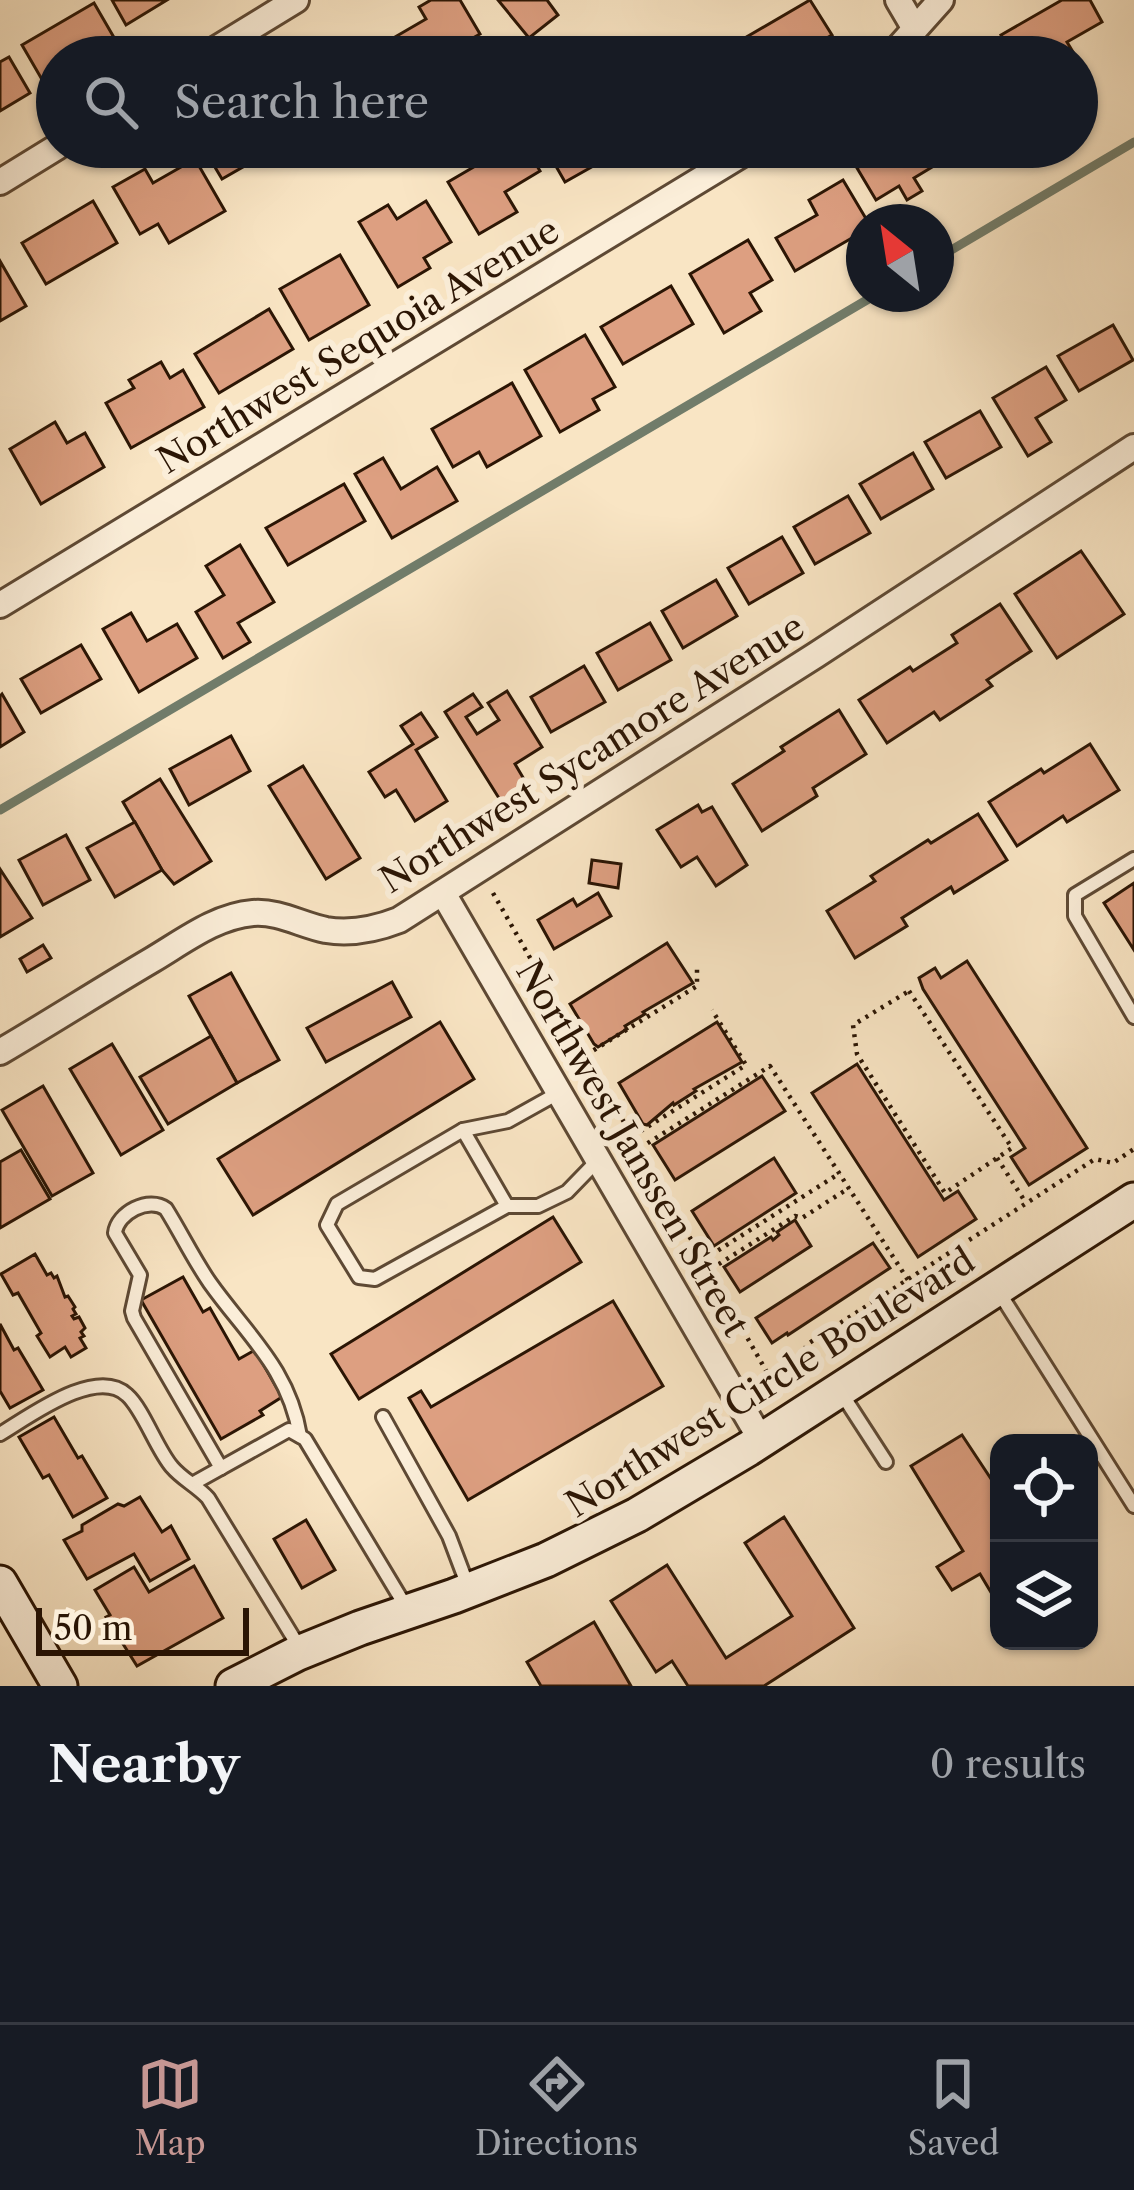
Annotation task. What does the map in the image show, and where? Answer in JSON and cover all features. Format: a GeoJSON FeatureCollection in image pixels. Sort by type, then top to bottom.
{"type":"FeatureCollection","features":[{"type":"Feature","properties":{"kind":"main road","name":"Northwest Circle Boulevard"},"geometry":{"type":"LineString","coordinates":[[233,1686],[302,1652],[573,1548],[707,1474],[1134,1200]]}},
{"type":"Feature","properties":{"kind":"main road"},"geometry":{"type":"LineString","coordinates":[[0,1583],[60,1686]]}},
{"type":"Feature","properties":{"kind":"street"},"geometry":{"type":"LineString","coordinates":[[237,36],[296,0]]}},
{"type":"Feature","properties":{"kind":"street"},"geometry":{"type":"LineString","coordinates":[[898,0],[915,29]]}},
{"type":"Feature","properties":{"kind":"street"},"geometry":{"type":"LineString","coordinates":[[909,36],[941,0]]}},
{"type":"Feature","properties":{"kind":"street"},"geometry":{"type":"LineString","coordinates":[[0,182],[36,160]]}},
{"type":"Feature","properties":{"kind":"street","name":"Northwest Sequoia Avenue"},"geometry":{"type":"LineString","coordinates":[[0,605],[719,168]]}},
{"type":"Feature","properties":{"kind":"street","name":"Northwest Sycamore Avenue"},"geometry":{"type":"LineString","coordinates":[[0,1052],[226,918],[275,914],[346,932],[399,920],[1134,447]]}},
{"type":"Feature","properties":{"kind":"street","name":"Northwest Janssen Street"},"geometry":{"type":"LineString","coordinates":[[443,893],[760,1440]]}},
{"type":"Feature","properties":{"kind":"lane"},"geometry":{"type":"LineString","coordinates":[[1134,859],[1075,895],[1075,916],[1134,1017]]}},
{"type":"Feature","properties":{"kind":"lane"},"geometry":{"type":"LineString","coordinates":[[560,1092],[508,1120],[464,1130],[337,1204],[327,1226],[359,1277],[375,1279],[507,1207],[538,1206],[567,1192],[599,1159]]}},
{"type":"Feature","properties":{"kind":"lane"},"geometry":{"type":"LineString","coordinates":[[464,1130],[507,1207]]}},
{"type":"Feature","properties":{"kind":"lane"},"geometry":{"type":"LineString","coordinates":[[221,1468],[134,1318],[140,1275],[114,1227],[148,1204],[158,1203],[166,1209],[210,1282],[257,1340],[291,1397],[300,1436]]}},
{"type":"Feature","properties":{"kind":"lane"},"geometry":{"type":"LineString","coordinates":[[997,1288],[1134,1506]]}},
{"type":"Feature","properties":{"kind":"lane"},"geometry":{"type":"LineString","coordinates":[[0,1434],[62,1397],[100,1384],[126,1394],[173,1468],[208,1498],[302,1652]]}},
{"type":"Feature","properties":{"kind":"lane"},"geometry":{"type":"LineString","coordinates":[[839,1390],[886,1462]]}},
{"type":"Feature","properties":{"kind":"lane"},"geometry":{"type":"LineString","coordinates":[[383,1417],[449,1535],[470,1590]]}},
{"type":"Feature","properties":{"kind":"lane"},"geometry":{"type":"LineString","coordinates":[[194,1483],[290,1430],[305,1439],[409,1612]]}},
{"type":"Feature","properties":{"kind":"path"},"geometry":{"type":"LineString","coordinates":[[480,869],[772,1381],[804,1361],[806,1345],[1026,1203],[1095,1159],[1113,1162],[1134,1149]]}},
{"type":"Feature","properties":{"kind":"path"},"geometry":{"type":"LineString","coordinates":[[586,1055],[697,986],[698,968]]}},
{"type":"Feature","properties":{"kind":"path"},"geometry":{"type":"LineString","coordinates":[[909,991],[1012,1148],[997,1157],[945,1192],[857,1054],[853,1025],[909,991]]}},
{"type":"Feature","properties":{"kind":"path"},"geometry":{"type":"LineString","coordinates":[[633,1137],[746,1065],[712,1010]]}},
{"type":"Feature","properties":{"kind":"path"},"geometry":{"type":"LineString","coordinates":[[640,1149],[770,1066],[908,1280]]}},
{"type":"Feature","properties":{"kind":"path"},"geometry":{"type":"LineString","coordinates":[[997,1157],[1026,1203]]}},
{"type":"Feature","properties":{"kind":"path"},"geometry":{"type":"LineString","coordinates":[[703,1260],[839,1173]]}},
{"type":"Feature","properties":{"kind":"path"},"geometry":{"type":"LineString","coordinates":[[709,1270],[849,1188]]}},
{"type":"Feature","properties":{"kind":"building"},"geometry":{"type":"Polygon","coordinates":[[[112,0],[167,0],[126,25],[112,0]]]}},
{"type":"Feature","properties":{"kind":"building"},"geometry":{"type":"Polygon","coordinates":[[[431,0],[460,0],[480,34],[397,36],[426,19],[419,7],[431,0]]]}},
{"type":"Feature","properties":{"kind":"building"},"geometry":{"type":"Polygon","coordinates":[[[498,0],[547,0],[558,15],[527,36],[498,0]]]}},
{"type":"Feature","properties":{"kind":"building"},"geometry":{"type":"Polygon","coordinates":[[[810,0],[832,35],[830,36],[748,36],[810,0]]]}},
{"type":"Feature","properties":{"kind":"building"},"geometry":{"type":"Polygon","coordinates":[[[1062,0],[1090,0],[1102,22],[1078,36],[1001,35],[1062,0]]]}},
{"type":"Feature","properties":{"kind":"building"},"geometry":{"type":"Polygon","coordinates":[[[94,3],[113,36],[37,36],[94,3]]]}},
{"type":"Feature","properties":{"kind":"building"},"geometry":{"type":"Polygon","coordinates":[[[36,37],[36,69],[22,45],[36,37]]]}},
{"type":"Feature","properties":{"kind":"building"},"geometry":{"type":"Polygon","coordinates":[[[9,57],[30,93],[0,111],[0,62],[9,57]]]}},
{"type":"Feature","properties":{"kind":"building"},"geometry":{"type":"Polygon","coordinates":[[[179,168],[200,168],[225,211],[169,243],[158,224],[140,234],[113,187],[145,169],[153,183],[179,168]]]}},
{"type":"Feature","properties":{"kind":"building"},"geometry":{"type":"Polygon","coordinates":[[[215,168],[241,168],[222,179],[215,168]]]}},
{"type":"Feature","properties":{"kind":"building"},"geometry":{"type":"Polygon","coordinates":[[[472,168],[540,171],[505,192],[517,212],[479,234],[448,182],[472,168]]]}},
{"type":"Feature","properties":{"kind":"building"},"geometry":{"type":"Polygon","coordinates":[[[557,168],[590,168],[565,182],[557,168]]]}},
{"type":"Feature","properties":{"kind":"building"},"geometry":{"type":"Polygon","coordinates":[[[857,168],[931,168],[914,178],[922,191],[907,200],[899,186],[876,200],[857,168]]]}},
{"type":"Feature","properties":{"kind":"building"},"geometry":{"type":"Polygon","coordinates":[[[843,180],[857,204],[846,204],[846,241],[795,271],[776,238],[817,215],[809,200],[843,180]]]}},
{"type":"Feature","properties":{"kind":"building"},"geometry":{"type":"Polygon","coordinates":[[[93,201],[117,243],[46,284],[22,243],[93,201]]]}},
{"type":"Feature","properties":{"kind":"building"},"geometry":{"type":"Polygon","coordinates":[[[426,201],[451,242],[424,258],[430,268],[398,287],[359,222],[388,205],[397,219],[426,201]]]}},
{"type":"Feature","properties":{"kind":"building"},"geometry":{"type":"Polygon","coordinates":[[[748,240],[772,280],[750,293],[761,311],[724,333],[690,274],[748,240]]]}},
{"type":"Feature","properties":{"kind":"building"},"geometry":{"type":"Polygon","coordinates":[[[340,255],[369,305],[309,340],[280,289],[340,255]]]}},
{"type":"Feature","properties":{"kind":"building"},"geometry":{"type":"Polygon","coordinates":[[[0,261],[26,306],[0,321],[0,261]]]}},
{"type":"Feature","properties":{"kind":"building"},"geometry":{"type":"Polygon","coordinates":[[[671,286],[693,324],[623,364],[601,327],[671,286]]]}},
{"type":"Feature","properties":{"kind":"building"},"geometry":{"type":"Polygon","coordinates":[[[269,309],[293,349],[219,393],[195,354],[269,309]]]}},
{"type":"Feature","properties":{"kind":"building"},"geometry":{"type":"Polygon","coordinates":[[[1113,325],[1133,360],[1079,391],[1058,356],[1113,325]]]}},
{"type":"Feature","properties":{"kind":"building"},"geometry":{"type":"Polygon","coordinates":[[[585,335],[615,387],[593,399],[599,410],[560,432],[525,370],[585,335]]]}},
{"type":"Feature","properties":{"kind":"building"},"geometry":{"type":"Polygon","coordinates":[[[161,362],[170,378],[183,370],[204,407],[131,448],[106,403],[134,388],[129,380],[161,362]]]}},
{"type":"Feature","properties":{"kind":"building"},"geometry":{"type":"Polygon","coordinates":[[[1046,367],[1066,400],[1036,418],[1051,442],[1028,456],[993,398],[1046,367]]]}},
{"type":"Feature","properties":{"kind":"building"},"geometry":{"type":"Polygon","coordinates":[[[512,383],[541,436],[487,467],[479,452],[453,467],[432,429],[512,383]]]}},
{"type":"Feature","properties":{"kind":"building"},"geometry":{"type":"Polygon","coordinates":[[[980,411],[1001,447],[946,478],[925,442],[980,411]]]}},
{"type":"Feature","properties":{"kind":"building"},"geometry":{"type":"Polygon","coordinates":[[[55,422],[67,443],[85,433],[104,467],[41,504],[10,449],[55,422]]]}},
{"type":"Feature","properties":{"kind":"building"},"geometry":{"type":"Polygon","coordinates":[[[913,453],[933,489],[881,519],[860,484],[913,453]]]}},
{"type":"Feature","properties":{"kind":"building"},"geometry":{"type":"Polygon","coordinates":[[[383,458],[401,489],[437,467],[457,501],[392,538],[355,474],[383,458]]]}},
{"type":"Feature","properties":{"kind":"building"},"geometry":{"type":"Polygon","coordinates":[[[344,484],[365,521],[288,565],[266,528],[344,484]]]}},
{"type":"Feature","properties":{"kind":"building"},"geometry":{"type":"Polygon","coordinates":[[[848,496],[870,533],[815,564],[794,527],[848,496]]]}},
{"type":"Feature","properties":{"kind":"building"},"geometry":{"type":"Polygon","coordinates":[[[782,537],[803,573],[749,604],[728,568],[782,537]]]}},
{"type":"Feature","properties":{"kind":"building"},"geometry":{"type":"Polygon","coordinates":[[[240,545],[274,602],[238,623],[250,642],[223,658],[196,612],[224,595],[206,566],[240,545]]]}},
{"type":"Feature","properties":{"kind":"building"},"geometry":{"type":"Polygon","coordinates":[[[1081,551],[1124,614],[1057,658],[1015,594],[1081,551]]]}},
{"type":"Feature","properties":{"kind":"building"},"geometry":{"type":"Polygon","coordinates":[[[716,580],[737,616],[683,648],[662,611],[716,580]]]}},
{"type":"Feature","properties":{"kind":"building"},"geometry":{"type":"Polygon","coordinates":[[[1000,604],[1031,651],[987,680],[992,686],[940,720],[934,712],[887,743],[859,700],[957,643],[952,635],[1000,604]]]}},
{"type":"Feature","properties":{"kind":"building"},"geometry":{"type":"Polygon","coordinates":[[[131,613],[147,641],[177,624],[197,658],[139,692],[103,629],[131,613]]]}},
{"type":"Feature","properties":{"kind":"building"},"geometry":{"type":"Polygon","coordinates":[[[650,623],[671,660],[618,690],[597,653],[650,623]]]}},
{"type":"Feature","properties":{"kind":"building"},"geometry":{"type":"Polygon","coordinates":[[[81,645],[101,679],[41,713],[21,679],[81,645]]]}},
{"type":"Feature","properties":{"kind":"building"},"geometry":{"type":"Polygon","coordinates":[[[584,666],[605,702],[551,732],[531,697],[584,666]]]}},
{"type":"Feature","properties":{"kind":"building"},"geometry":{"type":"Polygon","coordinates":[[[507,691],[542,747],[515,764],[528,786],[502,803],[445,712],[473,694],[482,707],[466,717],[477,734],[499,720],[488,703],[507,691]]]}},
{"type":"Feature","properties":{"kind":"building"},"geometry":{"type":"Polygon","coordinates":[[[0,696],[24,732],[0,747],[0,696]]]}},
{"type":"Feature","properties":{"kind":"building"},"geometry":{"type":"Polygon","coordinates":[[[839,710],[866,754],[813,788],[817,796],[762,831],[733,784],[839,710]]]}},
{"type":"Feature","properties":{"kind":"building"},"geometry":{"type":"Polygon","coordinates":[[[421,713],[437,737],[416,750],[447,801],[415,821],[396,790],[385,797],[369,772],[413,744],[401,726],[421,713]]]}},
{"type":"Feature","properties":{"kind":"building"},"geometry":{"type":"Polygon","coordinates":[[[231,736],[250,771],[189,805],[170,769],[231,736]]]}},
{"type":"Feature","properties":{"kind":"building"},"geometry":{"type":"Polygon","coordinates":[[[1090,744],[1119,790],[1067,822],[1063,816],[1017,846],[989,802],[1090,744]]]}},
{"type":"Feature","properties":{"kind":"building"},"geometry":{"type":"Polygon","coordinates":[[[303,766],[360,858],[326,879],[269,786],[303,766]]]}},
{"type":"Feature","properties":{"kind":"building"},"geometry":{"type":"Polygon","coordinates":[[[160,779],[211,861],[174,884],[123,802],[160,779]]]}},
{"type":"Feature","properties":{"kind":"building"},"geometry":{"type":"Polygon","coordinates":[[[698,805],[702,812],[712,807],[747,865],[716,886],[697,857],[681,867],[657,830],[698,805]]]}},
{"type":"Feature","properties":{"kind":"building"},"geometry":{"type":"Polygon","coordinates":[[[978,814],[1007,860],[902,918],[907,926],[855,958],[827,911],[875,881],[871,876],[978,814]]]}},
{"type":"Feature","properties":{"kind":"building"},"geometry":{"type":"Polygon","coordinates":[[[135,822],[162,870],[115,897],[87,848],[135,822]]]}},
{"type":"Feature","properties":{"kind":"building"},"geometry":{"type":"Polygon","coordinates":[[[66,835],[90,880],[43,905],[19,860],[66,835]]]}},
{"type":"Feature","properties":{"kind":"building"},"geometry":{"type":"Polygon","coordinates":[[[592,860],[621,864],[618,888],[589,883],[592,860]]]}},
{"type":"Feature","properties":{"kind":"building"},"geometry":{"type":"Polygon","coordinates":[[[0,869],[32,918],[0,937],[0,869]]]}},
{"type":"Feature","properties":{"kind":"building"},"geometry":{"type":"Polygon","coordinates":[[[1134,883],[1134,950],[1104,903],[1134,883]]]}},
{"type":"Feature","properties":{"kind":"building"},"geometry":{"type":"Polygon","coordinates":[[[598,893],[611,916],[554,949],[538,920],[573,899],[577,906],[598,893]]]}},
{"type":"Feature","properties":{"kind":"building"},"geometry":{"type":"Polygon","coordinates":[[[667,943],[693,983],[643,1012],[598,1047],[570,1004],[667,943]]]}},
{"type":"Feature","properties":{"kind":"building"},"geometry":{"type":"Polygon","coordinates":[[[43,945],[51,958],[27,972],[20,959],[43,945]]]}},
{"type":"Feature","properties":{"kind":"building"},"geometry":{"type":"Polygon","coordinates":[[[967,961],[1087,1148],[1029,1185],[1011,1157],[1025,1148],[919,978],[935,968],[941,978],[967,961]]]}},
{"type":"Feature","properties":{"kind":"building"},"geometry":{"type":"Polygon","coordinates":[[[231,973],[279,1060],[237,1083],[189,996],[231,973]]]}},
{"type":"Feature","properties":{"kind":"building"},"geometry":{"type":"Polygon","coordinates":[[[392,982],[411,1017],[326,1062],[307,1028],[392,982]]]}},
{"type":"Feature","properties":{"kind":"building"},"geometry":{"type":"Polygon","coordinates":[[[440,1022],[474,1079],[253,1215],[218,1159],[440,1022]]]}},
{"type":"Feature","properties":{"kind":"building"},"geometry":{"type":"Polygon","coordinates":[[[717,1022],[742,1062],[643,1124],[619,1083],[717,1022]]]}},
{"type":"Feature","properties":{"kind":"building"},"geometry":{"type":"Polygon","coordinates":[[[211,1036],[237,1083],[168,1124],[140,1077],[211,1036]]]}},
{"type":"Feature","properties":{"kind":"building"},"geometry":{"type":"Polygon","coordinates":[[[112,1044],[163,1130],[121,1155],[70,1069],[112,1044]]]}},
{"type":"Feature","properties":{"kind":"building"},"geometry":{"type":"Polygon","coordinates":[[[857,1064],[944,1200],[958,1191],[976,1219],[918,1257],[812,1093],[857,1064]]]}},
{"type":"Feature","properties":{"kind":"building"},"geometry":{"type":"Polygon","coordinates":[[[762,1076],[785,1111],[675,1180],[653,1145],[762,1076]]]}},
{"type":"Feature","properties":{"kind":"building"},"geometry":{"type":"Polygon","coordinates":[[[43,1086],[93,1173],[52,1196],[2,1110],[43,1086]]]}},
{"type":"Feature","properties":{"kind":"building"},"geometry":{"type":"Polygon","coordinates":[[[21,1150],[50,1199],[0,1228],[0,1162],[21,1150]]]}},
{"type":"Feature","properties":{"kind":"building"},"geometry":{"type":"Polygon","coordinates":[[[774,1158],[796,1193],[714,1246],[692,1211],[774,1158]]]}},
{"type":"Feature","properties":{"kind":"building"},"geometry":{"type":"Polygon","coordinates":[[[553,1217],[581,1262],[359,1399],[331,1354],[553,1217]]]}},
{"type":"Feature","properties":{"kind":"building"},"geometry":{"type":"Polygon","coordinates":[[[795,1220],[811,1246],[740,1292],[724,1267],[773,1240],[795,1220]]]}},
{"type":"Feature","properties":{"kind":"building"},"geometry":{"type":"Polygon","coordinates":[[[873,1243],[890,1268],[772,1343],[756,1318],[873,1243]]]}},
{"type":"Feature","properties":{"kind":"building"},"geometry":{"type":"Polygon","coordinates":[[[35,1254],[47,1275],[57,1276],[65,1297],[75,1307],[72,1316],[79,1317],[85,1328],[80,1338],[86,1348],[71,1357],[65,1347],[50,1357],[18,1293],[13,1295],[1,1274],[35,1254]]]}},
{"type":"Feature","properties":{"kind":"building"},"geometry":{"type":"Polygon","coordinates":[[[183,1277],[203,1312],[210,1308],[239,1359],[255,1350],[282,1397],[260,1411],[263,1415],[221,1439],[141,1300],[183,1277]]]}},
{"type":"Feature","properties":{"kind":"building"},"geometry":{"type":"Polygon","coordinates":[[[613,1301],[663,1386],[468,1500],[409,1398],[421,1391],[431,1407],[613,1301]]]}},
{"type":"Feature","properties":{"kind":"building"},"geometry":{"type":"Polygon","coordinates":[[[0,1324],[43,1390],[10,1408],[0,1391],[0,1324]]]}},
{"type":"Feature","properties":{"kind":"building"},"geometry":{"type":"Polygon","coordinates":[[[54,1417],[107,1498],[73,1517],[49,1475],[43,1478],[19,1437],[54,1417]]]}},
{"type":"Feature","properties":{"kind":"building"},"geometry":{"type":"Polygon","coordinates":[[[962,1435],[990,1477],[990,1591],[980,1574],[952,1590],[937,1567],[963,1551],[911,1466],[962,1435]]]}},
{"type":"Feature","properties":{"kind":"building"},"geometry":{"type":"Polygon","coordinates":[[[140,1497],[162,1532],[171,1526],[189,1559],[150,1581],[134,1554],[87,1579],[64,1540],[118,1504],[124,1506],[140,1497]]]}},
{"type":"Feature","properties":{"kind":"building"},"geometry":{"type":"Polygon","coordinates":[[[784,1517],[854,1628],[764,1686],[688,1686],[672,1661],[656,1672],[611,1601],[667,1565],[726,1658],[792,1616],[745,1543],[784,1517]]]}},
{"type":"Feature","properties":{"kind":"building"},"geometry":{"type":"Polygon","coordinates":[[[306,1520],[335,1570],[302,1588],[274,1539],[306,1520]]]}},
{"type":"Feature","properties":{"kind":"building"},"geometry":{"type":"Polygon","coordinates":[[[194,1566],[223,1618],[137,1666],[95,1590],[134,1567],[149,1592],[194,1566]]]}},
{"type":"Feature","properties":{"kind":"building"},"geometry":{"type":"Polygon","coordinates":[[[594,1622],[631,1686],[541,1686],[527,1662],[594,1622]]]}},
{"type":"Feature","properties":{"kind":"waterway"},"geometry":{"type":"LineString","coordinates":[[1098,163],[1134,142]]}},
{"type":"Feature","properties":{"kind":"waterway"},"geometry":{"type":"LineString","coordinates":[[954,248],[1090,168]]}},
{"type":"Feature","properties":{"kind":"waterway"},"geometry":{"type":"LineString","coordinates":[[0,810],[846,312]]}}]}
